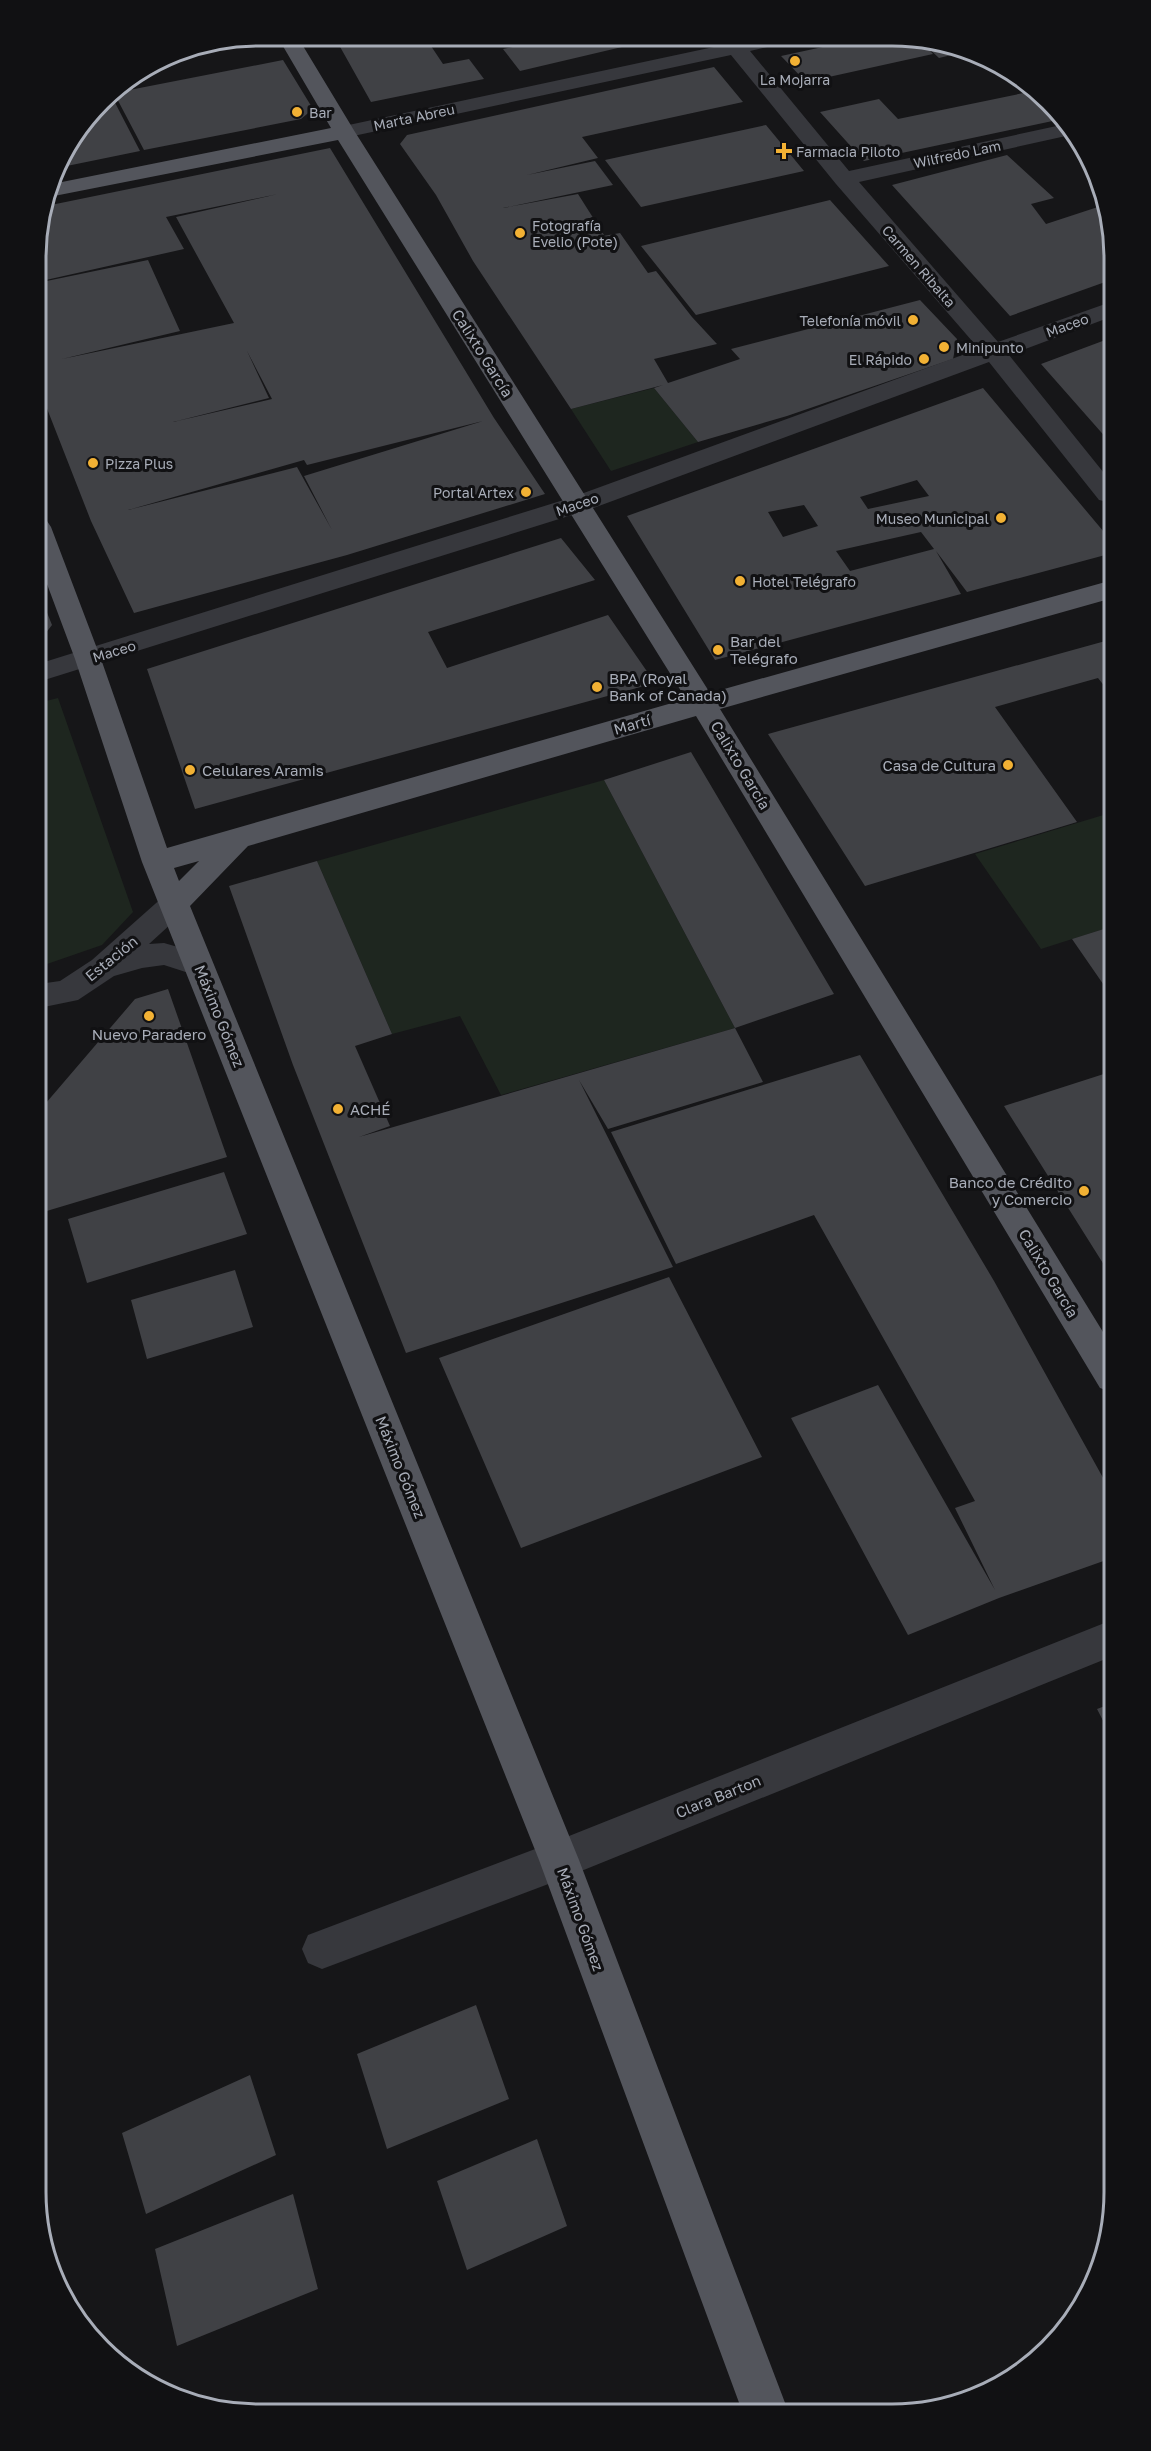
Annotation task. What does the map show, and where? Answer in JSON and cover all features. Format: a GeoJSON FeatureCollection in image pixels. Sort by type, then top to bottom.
{"type":"FeatureCollection","features":[{"type":"Feature","properties":{"kind":"main road","name":"Calixto García"},"geometry":{"type":"LineString","coordinates":[[293,47],[344,132],[703,704],[1104,1364]]}},
{"type":"Feature","properties":{"kind":"main road","name":"Marta Abreu"},"geometry":{"type":"LineString","coordinates":[[58,190],[344,132]]}},
{"type":"Feature","properties":{"kind":"main road","name":"Máximo Gómez"},"geometry":{"type":"LineString","coordinates":[[47,550],[88,659],[157,862],[559,1860],[763,2404]]}},
{"type":"Feature","properties":{"kind":"main road","name":"Martí"},"geometry":{"type":"LineString","coordinates":[[157,862],[703,704],[1104,591]]}},
{"type":"Feature","properties":{"kind":"main road"},"geometry":{"type":"LineString","coordinates":[[174,904],[240,837]]}},
{"type":"Feature","properties":{"kind":"street","name":"Marta Abreu"},"geometry":{"type":"LineString","coordinates":[[344,132],[723,46]]}},
{"type":"Feature","properties":{"kind":"street","name":"Carmen Ribalta"},"geometry":{"type":"LineString","coordinates":[[735,46],[844,179],[994,352],[1104,489]]}},
{"type":"Feature","properties":{"kind":"street","name":"Wilfredo Lam"},"geometry":{"type":"LineString","coordinates":[[844,179],[1062,131]]}},
{"type":"Feature","properties":{"kind":"street","name":"Maceo"},"geometry":{"type":"LineString","coordinates":[[47,671],[579,504],[1104,311]]}},
{"type":"Feature","properties":{"kind":"street","name":"Estación"},"geometry":{"type":"LineString","coordinates":[[47,995],[68,992],[103,968],[174,904]]}},
{"type":"Feature","properties":{"kind":"street"},"geometry":{"type":"LineString","coordinates":[[103,968],[142,956],[164,954],[198,964]]}},
{"type":"Feature","properties":{"kind":"street","name":"Clara Barton"},"geometry":{"type":"LineString","coordinates":[[322,1949],[559,1860],[1104,1641]]}},
{"type":"Feature","properties":{"kind":"shaded area"},"geometry":{"type":"Polygon","coordinates":[[[654,388],[698,442],[611,471],[571,409],[654,388]]]}},
{"type":"Feature","properties":{"kind":"shaded area"},"geometry":{"type":"Polygon","coordinates":[[[58,698],[133,912],[102,945],[47,964],[47,964],[47,701],[58,698]]]}},
{"type":"Feature","properties":{"kind":"shaded area"},"geometry":{"type":"Polygon","coordinates":[[[604,780],[735,1028],[501,1095],[460,1016],[392,1034],[317,861],[604,780]]]}},
{"type":"Feature","properties":{"kind":"shaded area"},"geometry":{"type":"Polygon","coordinates":[[[1104,815],[1104,929],[1041,949],[975,854],[1104,815]]]}},
{"type":"Feature","properties":{"kind":"building"},"geometry":{"type":"Polygon","coordinates":[[[827,46],[921,48],[929,50],[933,54],[806,82],[781,56],[827,46]]]}},
{"type":"Feature","properties":{"kind":"building"},"geometry":{"type":"Polygon","coordinates":[[[340,47],[431,47],[443,64],[469,59],[484,79],[371,102],[340,47]]]}},
{"type":"Feature","properties":{"kind":"building"},"geometry":{"type":"Polygon","coordinates":[[[514,47],[622,47],[520,71],[503,49],[514,47]]]}},
{"type":"Feature","properties":{"kind":"building"},"geometry":{"type":"Polygon","coordinates":[[[931,50],[951,55],[939,58],[931,50]]]}},
{"type":"Feature","properties":{"kind":"building"},"geometry":{"type":"Polygon","coordinates":[[[283,60],[313,109],[301,119],[144,150],[118,100],[129,90],[283,60]]]}},
{"type":"Feature","properties":{"kind":"building"},"geometry":{"type":"Polygon","coordinates":[[[714,67],[743,102],[582,137],[598,158],[527,175],[595,161],[613,185],[503,208],[578,194],[604,235],[581,240],[620,233],[648,273],[656,271],[692,317],[717,344],[654,359],[668,383],[740,359],[731,349],[920,300],[957,339],[953,359],[787,416],[698,442],[654,388],[663,385],[571,409],[473,261],[436,195],[400,144],[407,135],[714,67]]]}},
{"type":"Feature","properties":{"kind":"building"},"geometry":{"type":"Polygon","coordinates":[[[1025,93],[1054,121],[864,161],[820,112],[879,99],[898,119],[1025,93]]]}},
{"type":"Feature","properties":{"kind":"building"},"geometry":{"type":"Polygon","coordinates":[[[115,102],[140,151],[68,166],[90,129],[115,102]]]}},
{"type":"Feature","properties":{"kind":"building"},"geometry":{"type":"Polygon","coordinates":[[[766,125],[804,171],[641,207],[605,160],[766,125]]]}},
{"type":"Feature","properties":{"kind":"building"},"geometry":{"type":"Polygon","coordinates":[[[330,148],[494,418],[545,494],[347,555],[134,613],[91,521],[47,408],[47,281],[148,260],[180,331],[62,359],[234,323],[176,217],[278,194],[166,217],[184,249],[47,280],[48,230],[54,204],[330,148]],[[247,351],[269,398],[173,422],[272,399],[247,351]],[[483,421],[307,465],[304,460],[128,510],[297,467],[332,530],[304,476],[483,421]]]}},
{"type":"Feature","properties":{"kind":"building"},"geometry":{"type":"Polygon","coordinates":[[[1007,155],[1054,198],[1031,204],[1046,224],[1098,207],[1103,230],[1104,282],[1010,316],[892,185],[1007,155]]]}},
{"type":"Feature","properties":{"kind":"building"},"geometry":{"type":"Polygon","coordinates":[[[830,200],[889,266],[696,315],[641,246],[830,200]]]}},
{"type":"Feature","properties":{"kind":"building"},"geometry":{"type":"Polygon","coordinates":[[[1104,340],[1104,435],[1041,364],[1104,340]]]}},
{"type":"Feature","properties":{"kind":"building"},"geometry":{"type":"Polygon","coordinates":[[[983,388],[1104,532],[1104,555],[967,592],[936,551],[961,594],[715,660],[627,516],[983,388]],[[917,480],[860,497],[868,509],[929,496],[917,480]],[[804,505],[768,512],[783,537],[818,526],[804,505]],[[921,532],[836,551],[850,571],[934,549],[921,532]]]}},
{"type":"Feature","properties":{"kind":"building"},"geometry":{"type":"Polygon","coordinates":[[[561,538],[595,580],[428,632],[447,668],[608,615],[655,683],[195,809],[147,669],[561,538]]]}},
{"type":"Feature","properties":{"kind":"building"},"geometry":{"type":"Polygon","coordinates":[[[47,612],[52,625],[47,632],[47,612]]]}},
{"type":"Feature","properties":{"kind":"building"},"geometry":{"type":"Polygon","coordinates":[[[1104,641],[1104,686],[1098,678],[995,707],[1077,822],[865,886],[768,734],[1104,641]]]}},
{"type":"Feature","properties":{"kind":"building"},"geometry":{"type":"Polygon","coordinates":[[[691,752],[834,994],[735,1028],[604,780],[691,752]]]}},
{"type":"Feature","properties":{"kind":"building"},"geometry":{"type":"Polygon","coordinates":[[[317,861],[392,1034],[355,1046],[390,1126],[359,1137],[735,1028],[763,1082],[608,1129],[579,1080],[673,1267],[406,1353],[293,1065],[229,886],[317,861]]]}},
{"type":"Feature","properties":{"kind":"building"},"geometry":{"type":"Polygon","coordinates":[[[1104,929],[1104,985],[1072,939],[1104,929]]]}},
{"type":"Feature","properties":{"kind":"building"},"geometry":{"type":"Polygon","coordinates":[[[168,989],[227,1157],[47,1211],[47,1102],[135,999],[168,989]]]}},
{"type":"Feature","properties":{"kind":"building"},"geometry":{"type":"Polygon","coordinates":[[[860,1055],[994,1281],[1104,1480],[1104,1561],[999,1598],[908,1635],[791,1418],[878,1385],[995,1590],[955,1508],[975,1501],[814,1215],[676,1264],[611,1132],[860,1055]]]}},
{"type":"Feature","properties":{"kind":"building","name":"Banco de Crédito y Comercio"},"geometry":{"type":"Polygon","coordinates":[[[1104,1074],[1104,1265],[1004,1106],[1104,1074]]]}},
{"type":"Feature","properties":{"kind":"building"},"geometry":{"type":"Polygon","coordinates":[[[224,1172],[247,1234],[87,1283],[68,1219],[224,1172]]]}},
{"type":"Feature","properties":{"kind":"building"},"geometry":{"type":"Polygon","coordinates":[[[235,1270],[253,1327],[147,1359],[131,1300],[235,1270]]]}},
{"type":"Feature","properties":{"kind":"building"},"geometry":{"type":"Polygon","coordinates":[[[669,1277],[762,1457],[521,1548],[439,1358],[669,1277]]]}},
{"type":"Feature","properties":{"kind":"building"},"geometry":{"type":"Polygon","coordinates":[[[1104,1706],[1104,1723],[1097,1709],[1104,1706]]]}},
{"type":"Feature","properties":{"kind":"building"},"geometry":{"type":"Polygon","coordinates":[[[476,2005],[509,2099],[387,2149],[357,2054],[476,2005]]]}},
{"type":"Feature","properties":{"kind":"building"},"geometry":{"type":"Polygon","coordinates":[[[250,2075],[276,2155],[146,2214],[122,2133],[250,2075]]]}},
{"type":"Feature","properties":{"kind":"building"},"geometry":{"type":"Polygon","coordinates":[[[537,2139],[567,2226],[467,2270],[437,2181],[537,2139]]]}},
{"type":"Feature","properties":{"kind":"building"},"geometry":{"type":"Polygon","coordinates":[[[293,2194],[318,2289],[177,2346],[155,2249],[293,2194]]]}},
{"type":"Feature","properties":{"kind":"place","name":"La Mojarra"},"geometry":{"type":"Point","coordinates":[795,61]}},
{"type":"Feature","properties":{"kind":"place","name":"Bar"},"geometry":{"type":"Point","coordinates":[297,112]}},
{"type":"Feature","properties":{"kind":"place","name":"Farmacia Piloto"},"geometry":{"type":"Point","coordinates":[784,151]}},
{"type":"Feature","properties":{"kind":"place","name":"Fotografía Evelio (Pote)"},"geometry":{"type":"Point","coordinates":[520,233]}},
{"type":"Feature","properties":{"kind":"place","name":"Telefonía móvil"},"geometry":{"type":"Point","coordinates":[913,320]}},
{"type":"Feature","properties":{"kind":"place","name":"Minipunto"},"geometry":{"type":"Point","coordinates":[944,347]}},
{"type":"Feature","properties":{"kind":"place","name":"El Rápido"},"geometry":{"type":"Point","coordinates":[924,359]}},
{"type":"Feature","properties":{"kind":"place","name":"Pizza Plus"},"geometry":{"type":"Point","coordinates":[93,463]}},
{"type":"Feature","properties":{"kind":"place","name":"Portal Artex"},"geometry":{"type":"Point","coordinates":[526,492]}},
{"type":"Feature","properties":{"kind":"place","name":"Museo Municipal"},"geometry":{"type":"Point","coordinates":[1001,518]}},
{"type":"Feature","properties":{"kind":"place","name":"Hotel Telégrafo"},"geometry":{"type":"Point","coordinates":[740,581]}},
{"type":"Feature","properties":{"kind":"place","name":"Bar del Telégrafo"},"geometry":{"type":"Point","coordinates":[718,650]}},
{"type":"Feature","properties":{"kind":"place","name":"BPA (Royal Bank of Canada)"},"geometry":{"type":"Point","coordinates":[597,687]}},
{"type":"Feature","properties":{"kind":"place","name":"Casa de Cultura"},"geometry":{"type":"Point","coordinates":[1008,765]}},
{"type":"Feature","properties":{"kind":"place","name":"Celulares Aramis"},"geometry":{"type":"Point","coordinates":[190,770]}},
{"type":"Feature","properties":{"kind":"place","name":"Nuevo Paradero"},"geometry":{"type":"Point","coordinates":[149,1016]}},
{"type":"Feature","properties":{"kind":"place","name":"ACHÉ"},"geometry":{"type":"Point","coordinates":[338,1109]}},
{"type":"Feature","properties":{"kind":"place","name":"Banco de Crédito y Comercio"},"geometry":{"type":"Point","coordinates":[1084,1191]}}]}
